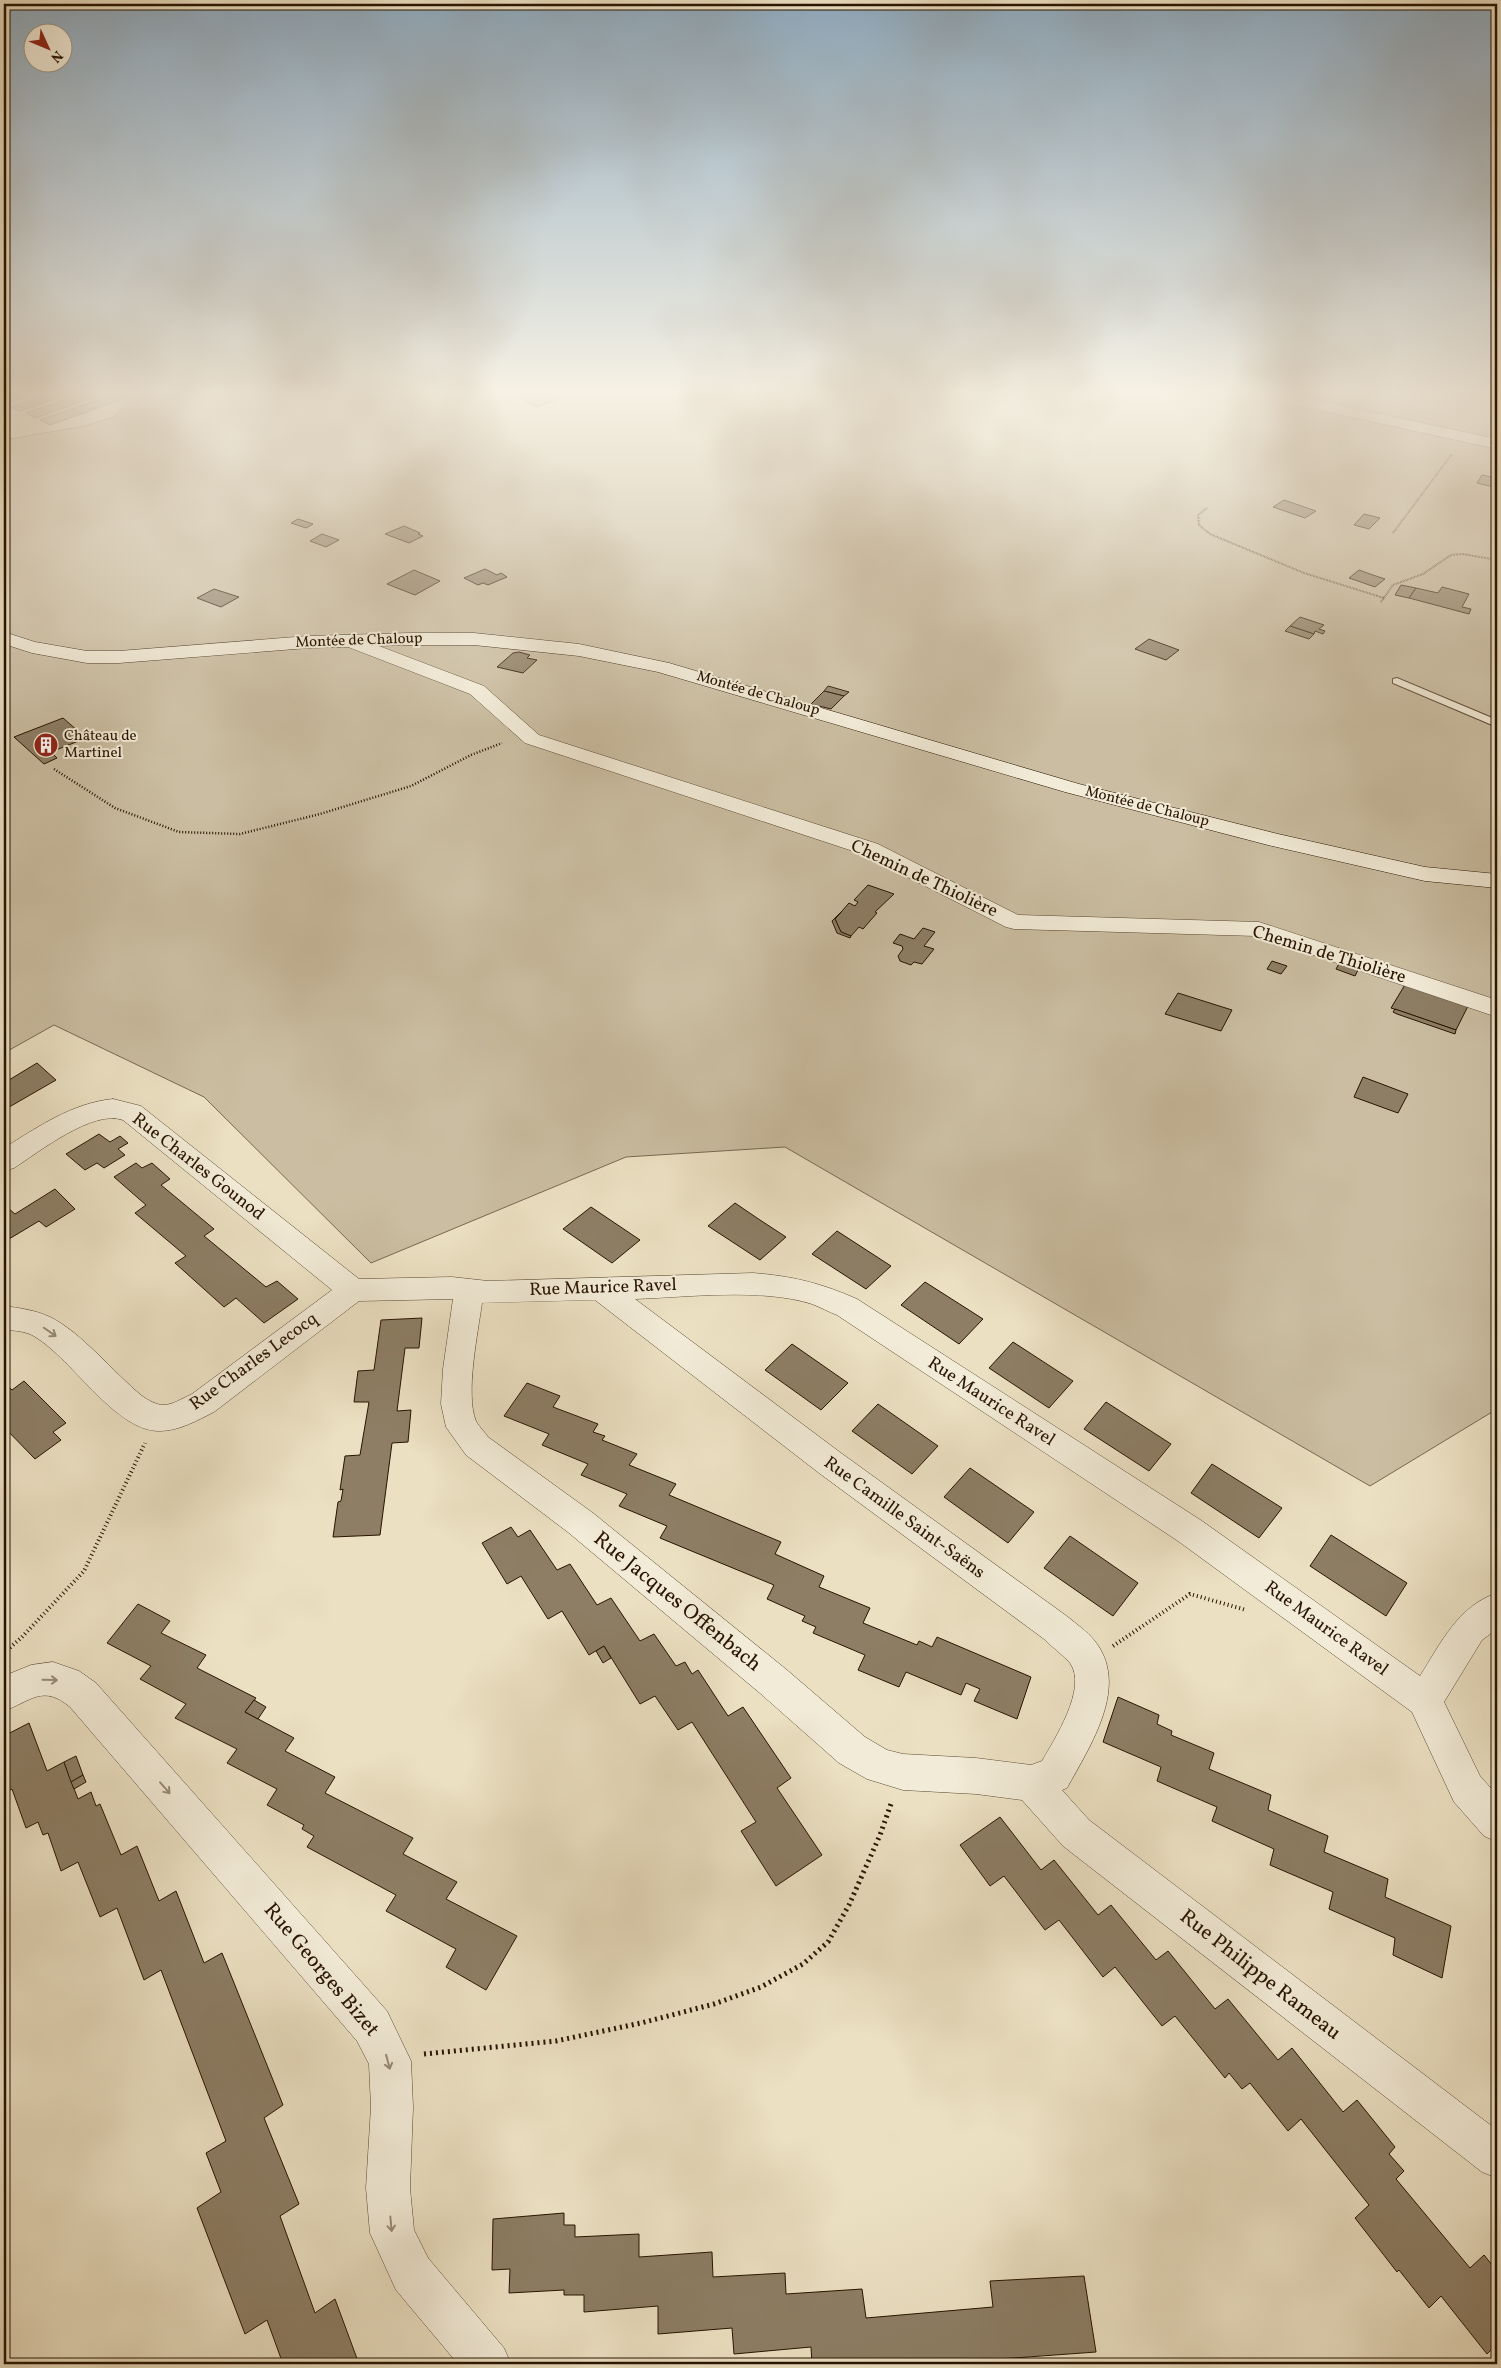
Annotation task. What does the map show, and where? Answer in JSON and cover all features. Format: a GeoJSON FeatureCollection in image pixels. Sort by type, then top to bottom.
{"type":"FeatureCollection","features":[{"type":"Feature","properties":{"kind":"street","name":"Montée de Chaloup"},"geometry":{"type":"LineString","coordinates":[[4,638],[32,647],[87,657],[119,657],[350,641],[474,639],[579,650],[619,657],[725,684],[1090,793],[1383,866],[1434,875],[1497,881]]}},
{"type":"Feature","properties":{"kind":"street","name":"Chemin de Thiolière"},"geometry":{"type":"LineString","coordinates":[[350,641],[477,690],[532,739],[870,849],[1014,922],[1259,929],[1497,1009]]}},
{"type":"Feature","properties":{"kind":"street","name":"Rue Charles Gounod"},"geometry":{"type":"LineString","coordinates":[[4,1161],[95,1110],[113,1108],[132,1113],[353,1290]]}},
{"type":"Feature","properties":{"kind":"street","name":"Rue Maurice Ravel"},"geometry":{"type":"LineString","coordinates":[[353,1290],[452,1288],[469,1291],[753,1284],[818,1294],[847,1307],[1173,1520],[1425,1700],[1468,1789],[1497,1823]]}},
{"type":"Feature","properties":{"kind":"street","name":"Rue Camille Saint-Saëns"},"geometry":{"type":"LineString","coordinates":[[600,1288],[830,1463],[1056,1628],[1082,1652],[1088,1664]]}},
{"type":"Feature","properties":{"kind":"street","name":"Rue Charles Lecocq"},"geometry":{"type":"LineString","coordinates":[[157,1418],[181,1414],[203,1403],[353,1290]]}},
{"type":"Feature","properties":{"kind":"street","name":"Rue Jacques Offenbach"},"geometry":{"type":"LineString","coordinates":[[469,1291],[459,1360],[457,1404],[462,1427],[477,1446],[581,1523],[774,1682],[852,1750],[880,1766],[903,1772],[976,1776],[1031,1783]]}},
{"type":"Feature","properties":{"kind":"street"},"geometry":{"type":"LineString","coordinates":[[4,1318],[42,1326],[63,1341],[136,1410],[157,1418]]}},
{"type":"Feature","properties":{"kind":"street"},"geometry":{"type":"LineString","coordinates":[[1425,1700],[1470,1629],[1497,1609]]}},
{"type":"Feature","properties":{"kind":"street"},"geometry":{"type":"LineString","coordinates":[[1031,1783],[1054,1775],[1076,1736],[1089,1705],[1092,1672],[1088,1664]]}},
{"type":"Feature","properties":{"kind":"street","name":"Rue Georges Bizet"},"geometry":{"type":"LineString","coordinates":[[4,1694],[20,1685],[43,1679],[62,1680],[83,1695],[372,2026],[390,2061],[392,2107],[388,2188],[392,2233],[412,2274],[488,2364]]}},
{"type":"Feature","properties":{"kind":"street","name":"Rue Philippe Rameau"},"geometry":{"type":"LineString","coordinates":[[1031,1783],[1076,1833],[1497,2157]]}},
{"type":"Feature","properties":{"kind":"lane"},"geometry":{"type":"LineString","coordinates":[[1397,681],[1497,724]]}},
{"type":"Feature","properties":{"kind":"path"},"geometry":{"type":"LineString","coordinates":[[1393,532],[1415,506]]}},
{"type":"Feature","properties":{"kind":"path"},"geometry":{"type":"LineString","coordinates":[[1207,508],[1198,515],[1199,525],[1210,534],[1304,573],[1384,598]]}},
{"type":"Feature","properties":{"kind":"path"},"geometry":{"type":"LineString","coordinates":[[1381,602],[1393,585],[1423,574],[1438,562],[1451,556],[1463,554],[1497,560]]}},
{"type":"Feature","properties":{"kind":"path"},"geometry":{"type":"LineString","coordinates":[[54,769],[114,808],[179,832],[240,834],[320,814],[411,786],[471,755],[526,734]]}},
{"type":"Feature","properties":{"kind":"path"},"geometry":{"type":"LineString","coordinates":[[4,1653],[22,1637],[84,1572],[157,1418]]}},
{"type":"Feature","properties":{"kind":"path"},"geometry":{"type":"LineString","coordinates":[[1088,1664],[1190,1594],[1276,1619],[1289,1602]]}},
{"type":"Feature","properties":{"kind":"path"},"geometry":{"type":"LineString","coordinates":[[390,2061],[436,2051],[556,2042],[641,2023],[714,2004],[761,1987],[803,1964],[828,1942],[849,1904],[880,1835],[903,1772]]}},
{"type":"Feature","properties":{"kind":"shaded area"},"geometry":{"type":"Polygon","coordinates":[[[4,506],[1497,506],[1497,1409],[1370,1486],[785,1147],[626,1157],[371,1263],[204,1097],[54,1025],[4,1053],[4,506]]]}},
{"type":"Feature","properties":{"kind":"building"},"geometry":{"type":"Polygon","coordinates":[[[1300,506],[1316,511],[1305,518],[1273,507],[1300,506]]]}},
{"type":"Feature","properties":{"kind":"building"},"geometry":{"type":"Polygon","coordinates":[[[1364,514],[1380,518],[1369,529],[1354,525],[1364,514]]]}},
{"type":"Feature","properties":{"kind":"building"},"geometry":{"type":"Polygon","coordinates":[[[298,519],[313,524],[306,528],[291,523],[298,519]]]}},
{"type":"Feature","properties":{"kind":"building"},"geometry":{"type":"Polygon","coordinates":[[[404,526],[423,536],[409,543],[385,534],[404,526]]]}},
{"type":"Feature","properties":{"kind":"building"},"geometry":{"type":"Polygon","coordinates":[[[322,534],[339,540],[326,547],[310,541],[322,534]]]}},
{"type":"Feature","properties":{"kind":"building"},"geometry":{"type":"Polygon","coordinates":[[[485,569],[497,575],[501,573],[507,577],[488,585],[483,583],[478,585],[464,578],[485,569]]]}},
{"type":"Feature","properties":{"kind":"building"},"geometry":{"type":"Polygon","coordinates":[[[414,570],[440,581],[415,595],[387,584],[414,570]]]}},
{"type":"Feature","properties":{"kind":"building"},"geometry":{"type":"Polygon","coordinates":[[[1359,570],[1385,579],[1375,587],[1349,578],[1359,570]]]}},
{"type":"Feature","properties":{"kind":"building"},"geometry":{"type":"Polygon","coordinates":[[[1401,585],[1416,588],[1409,598],[1395,595],[1401,585]]]}},
{"type":"Feature","properties":{"kind":"building"},"geometry":{"type":"Polygon","coordinates":[[[1442,587],[1469,594],[1462,607],[1471,609],[1469,614],[1409,598],[1416,588],[1438,593],[1442,587]]]}},
{"type":"Feature","properties":{"kind":"building"},"geometry":{"type":"Polygon","coordinates":[[[214,589],[239,597],[221,607],[197,598],[214,589]]]}},
{"type":"Feature","properties":{"kind":"building"},"geometry":{"type":"Polygon","coordinates":[[[1300,617],[1324,625],[1319,629],[1325,631],[1323,634],[1315,631],[1314,634],[1290,626],[1300,617]]]}},
{"type":"Feature","properties":{"kind":"building"},"geometry":{"type":"Polygon","coordinates":[[[1290,626],[1314,634],[1309,639],[1285,631],[1290,626]]]}},
{"type":"Feature","properties":{"kind":"building"},"geometry":{"type":"Polygon","coordinates":[[[1149,639],[1179,650],[1166,660],[1135,649],[1149,639]]]}},
{"type":"Feature","properties":{"kind":"building"},"geometry":{"type":"Polygon","coordinates":[[[519,652],[530,655],[527,658],[537,660],[523,673],[497,667],[513,653],[519,652]]]}},
{"type":"Feature","properties":{"kind":"building"},"geometry":{"type":"Polygon","coordinates":[[[828,686],[849,692],[844,696],[824,691],[828,686]]]}},
{"type":"Feature","properties":{"kind":"building"},"geometry":{"type":"Polygon","coordinates":[[[824,691],[844,696],[831,709],[811,704],[824,691]]]}},
{"type":"Feature","properties":{"kind":"building","name":"Château de Martinel"},"geometry":{"type":"Polygon","coordinates":[[[63,718],[86,738],[51,752],[57,758],[44,764],[14,737],[63,718]]]}},
{"type":"Feature","properties":{"kind":"building"},"geometry":{"type":"Polygon","coordinates":[[[868,885],[894,894],[875,912],[877,913],[863,929],[859,927],[851,936],[841,932],[835,919],[849,903],[855,906],[858,902],[854,900],[868,885]]]}},
{"type":"Feature","properties":{"kind":"building"},"geometry":{"type":"Polygon","coordinates":[[[842,911],[835,919],[841,932],[851,936],[850,938],[837,933],[832,921],[842,911]]]}},
{"type":"Feature","properties":{"kind":"building"},"geometry":{"type":"Polygon","coordinates":[[[923,928],[935,932],[924,946],[934,949],[922,964],[914,962],[911,965],[900,961],[898,956],[903,949],[902,946],[893,943],[900,934],[914,939],[923,928]]]}},
{"type":"Feature","properties":{"kind":"building"},"geometry":{"type":"Polygon","coordinates":[[[1272,961],[1287,966],[1281,974],[1267,969],[1272,961]]]}},
{"type":"Feature","properties":{"kind":"building"},"geometry":{"type":"Polygon","coordinates":[[[1340,962],[1359,968],[1355,976],[1336,969],[1340,962]]]}},
{"type":"Feature","properties":{"kind":"building"},"geometry":{"type":"Polygon","coordinates":[[[1406,983],[1468,1006],[1456,1030],[1391,1008],[1406,983]]]}},
{"type":"Feature","properties":{"kind":"building"},"geometry":{"type":"Polygon","coordinates":[[[1178,993],[1232,1010],[1221,1031],[1165,1014],[1178,993]]]}},
{"type":"Feature","properties":{"kind":"building"},"geometry":{"type":"Polygon","coordinates":[[[1395,1009],[1456,1030],[1455,1034],[1397,1014],[1393,1012],[1395,1009]]]}},
{"type":"Feature","properties":{"kind":"building"},"geometry":{"type":"Polygon","coordinates":[[[37,1063],[56,1080],[4,1110],[4,1083],[37,1063]]]}},
{"type":"Feature","properties":{"kind":"building"},"geometry":{"type":"Polygon","coordinates":[[[1363,1077],[1408,1094],[1398,1113],[1354,1097],[1363,1077]]]}},
{"type":"Feature","properties":{"kind":"building"},"geometry":{"type":"Polygon","coordinates":[[[99,1134],[110,1142],[120,1136],[128,1143],[118,1149],[125,1155],[104,1168],[97,1163],[85,1170],[66,1154],[99,1134]]]}},
{"type":"Feature","properties":{"kind":"building"},"geometry":{"type":"Polygon","coordinates":[[[136,1163],[142,1168],[152,1163],[170,1179],[161,1185],[214,1229],[204,1236],[266,1287],[277,1281],[298,1299],[264,1323],[236,1298],[224,1307],[175,1263],[186,1256],[135,1213],[146,1205],[114,1177],[136,1163]]]}},
{"type":"Feature","properties":{"kind":"building"},"geometry":{"type":"Polygon","coordinates":[[[55,1189],[75,1209],[46,1227],[39,1221],[4,1242],[4,1210],[8,1208],[15,1214],[55,1189]]]}},
{"type":"Feature","properties":{"kind":"building"},"geometry":{"type":"Polygon","coordinates":[[[735,1203],[786,1237],[760,1260],[708,1226],[735,1203]]]}},
{"type":"Feature","properties":{"kind":"building"},"geometry":{"type":"Polygon","coordinates":[[[591,1207],[640,1240],[612,1263],[563,1229],[591,1207]]]}},
{"type":"Feature","properties":{"kind":"building"},"geometry":{"type":"Polygon","coordinates":[[[837,1231],[891,1266],[866,1289],[812,1254],[837,1231]]]}},
{"type":"Feature","properties":{"kind":"building"},"geometry":{"type":"Polygon","coordinates":[[[925,1282],[983,1319],[959,1344],[901,1305],[925,1282]]]}},
{"type":"Feature","properties":{"kind":"building"},"geometry":{"type":"Polygon","coordinates":[[[422,1318],[419,1348],[405,1348],[397,1411],[411,1410],[408,1442],[392,1443],[380,1535],[333,1537],[338,1502],[341,1501],[343,1489],[340,1490],[345,1456],[360,1455],[369,1402],[354,1402],[358,1371],[374,1370],[381,1320],[422,1318]]]}},
{"type":"Feature","properties":{"kind":"building"},"geometry":{"type":"Polygon","coordinates":[[[1013,1342],[1073,1381],[1049,1408],[989,1368],[1013,1342]]]}},
{"type":"Feature","properties":{"kind":"building"},"geometry":{"type":"Polygon","coordinates":[[[792,1344],[848,1383],[821,1410],[765,1370],[792,1344]]]}},
{"type":"Feature","properties":{"kind":"building"},"geometry":{"type":"Polygon","coordinates":[[[24,1381],[66,1423],[53,1432],[61,1440],[35,1459],[4,1427],[4,1382],[12,1390],[24,1381]]]}},
{"type":"Feature","properties":{"kind":"building"},"geometry":{"type":"Polygon","coordinates":[[[527,1383],[560,1396],[553,1407],[598,1424],[593,1432],[605,1436],[602,1440],[637,1454],[629,1465],[676,1484],[669,1495],[781,1542],[775,1554],[824,1576],[819,1587],[870,1608],[863,1623],[917,1645],[919,1641],[932,1647],[937,1637],[1031,1677],[1017,1719],[974,1701],[980,1689],[966,1683],[961,1695],[906,1672],[899,1687],[858,1670],[865,1655],[813,1633],[816,1627],[802,1621],[805,1616],[767,1599],[774,1585],[660,1538],[667,1526],[619,1506],[627,1494],[581,1475],[588,1464],[542,1445],[549,1434],[504,1416],[527,1383]]]}},
{"type":"Feature","properties":{"kind":"building"},"geometry":{"type":"Polygon","coordinates":[[[1106,1402],[1171,1444],[1149,1471],[1084,1429],[1106,1402]]]}},
{"type":"Feature","properties":{"kind":"building"},"geometry":{"type":"Polygon","coordinates":[[[878,1404],[938,1446],[912,1474],[852,1431],[878,1404]]]}},
{"type":"Feature","properties":{"kind":"building"},"geometry":{"type":"Polygon","coordinates":[[[1212,1464],[1282,1508],[1259,1538],[1191,1493],[1212,1464]]]}},
{"type":"Feature","properties":{"kind":"building"},"geometry":{"type":"Polygon","coordinates":[[[970,1468],[1034,1512],[1008,1543],[944,1497],[970,1468]]]}},
{"type":"Feature","properties":{"kind":"building"},"geometry":{"type":"Polygon","coordinates":[[[511,1527],[518,1537],[530,1530],[557,1570],[570,1564],[597,1605],[611,1598],[640,1641],[654,1634],[676,1666],[685,1662],[692,1674],[698,1670],[728,1716],[743,1707],[791,1778],[777,1788],[822,1855],[776,1886],[741,1831],[756,1822],[692,1722],[678,1730],[655,1696],[640,1704],[604,1646],[589,1655],[562,1611],[548,1619],[521,1576],[507,1584],[482,1543],[511,1527]]]}},
{"type":"Feature","properties":{"kind":"building"},"geometry":{"type":"Polygon","coordinates":[[[1331,1535],[1407,1583],[1386,1616],[1310,1566],[1331,1535]]]}},
{"type":"Feature","properties":{"kind":"building"},"geometry":{"type":"Polygon","coordinates":[[[1070,1536],[1138,1583],[1113,1616],[1044,1568],[1070,1536]]]}},
{"type":"Feature","properties":{"kind":"building"},"geometry":{"type":"Polygon","coordinates":[[[138,1604],[170,1621],[161,1633],[206,1655],[197,1668],[256,1698],[245,1712],[294,1738],[285,1751],[335,1777],[325,1793],[413,1838],[403,1854],[457,1882],[446,1899],[517,1936],[486,1990],[446,1967],[456,1949],[386,1911],[396,1895],[307,1847],[314,1836],[302,1829],[304,1825],[267,1805],[277,1789],[227,1763],[237,1749],[175,1718],[186,1704],[140,1679],[151,1666],[107,1643],[138,1604]]]}},
{"type":"Feature","properties":{"kind":"building"},"geometry":{"type":"Polygon","coordinates":[[[604,1646],[611,1658],[603,1663],[596,1651],[604,1646]]]}},
{"type":"Feature","properties":{"kind":"building"},"geometry":{"type":"Polygon","coordinates":[[[1118,1697],[1159,1715],[1157,1724],[1172,1731],[1171,1735],[1214,1753],[1209,1769],[1271,1795],[1268,1810],[1328,1836],[1324,1852],[1388,1879],[1385,1897],[1451,1926],[1442,1978],[1393,1955],[1395,1938],[1329,1909],[1333,1892],[1270,1865],[1274,1849],[1212,1821],[1217,1807],[1157,1781],[1161,1767],[1103,1742],[1118,1697]]]}},
{"type":"Feature","properties":{"kind":"building"},"geometry":{"type":"Polygon","coordinates":[[[254,1700],[266,1707],[258,1719],[245,1712],[254,1700]]]}},
{"type":"Feature","properties":{"kind":"building"},"geometry":{"type":"Polygon","coordinates":[[[29,1723],[47,1771],[64,1762],[78,1799],[91,1792],[96,1806],[100,1804],[121,1855],[137,1846],[159,1901],[176,1891],[204,1963],[222,1953],[283,2105],[264,2118],[299,2204],[280,2216],[315,2313],[335,2299],[359,2364],[283,2364],[267,2320],[245,2334],[197,2208],[221,2192],[206,2153],[226,2141],[161,1970],[144,1980],[117,1908],[100,1917],[78,1862],[61,1871],[48,1833],[43,1835],[38,1822],[26,1828],[12,1789],[8,1791],[4,1781],[4,1736],[29,1723]]]}},
{"type":"Feature","properties":{"kind":"building"},"geometry":{"type":"Polygon","coordinates":[[[76,1756],[83,1775],[71,1782],[64,1762],[76,1756]]]}},
{"type":"Feature","properties":{"kind":"building"},"geometry":{"type":"Polygon","coordinates":[[[83,1775],[86,1782],[74,1789],[71,1782],[83,1775]]]}},
{"type":"Feature","properties":{"kind":"building"},"geometry":{"type":"Polygon","coordinates":[[[1000,1817],[1041,1870],[1054,1860],[1098,1915],[1111,1905],[1156,1960],[1168,1951],[1215,2009],[1228,1999],[1278,2060],[1292,2048],[1343,2112],[1357,2100],[1395,2147],[1389,2154],[1404,2171],[1396,2179],[1470,2268],[1484,2255],[1497,2271],[1497,2344],[1487,2354],[1441,2296],[1429,2308],[1399,2270],[1397,2272],[1355,2218],[1369,2205],[1301,2119],[1288,2131],[1250,2083],[1242,2089],[1229,2073],[1225,2078],[1175,2016],[1162,2026],[1115,1967],[1103,1977],[1059,1920],[1045,1930],[1004,1876],[990,1886],[960,1845],[1000,1817]]]}},
{"type":"Feature","properties":{"kind":"building"},"geometry":{"type":"Polygon","coordinates":[[[564,2213],[564,2225],[575,2225],[575,2237],[639,2234],[639,2257],[712,2252],[713,2277],[785,2273],[786,2294],[862,2289],[866,2318],[993,2307],[990,2281],[1084,2276],[1096,2352],[1000,2359],[1000,2364],[812,2364],[811,2347],[734,2354],[732,2328],[658,2334],[658,2306],[584,2312],[584,2295],[564,2295],[564,2290],[509,2293],[510,2269],[492,2270],[493,2219],[564,2213]]]}},
{"type":"Feature","properties":{"kind":"place","name":"Château de Martinel"},"geometry":{"type":"Point","coordinates":[46,745]}}]}
